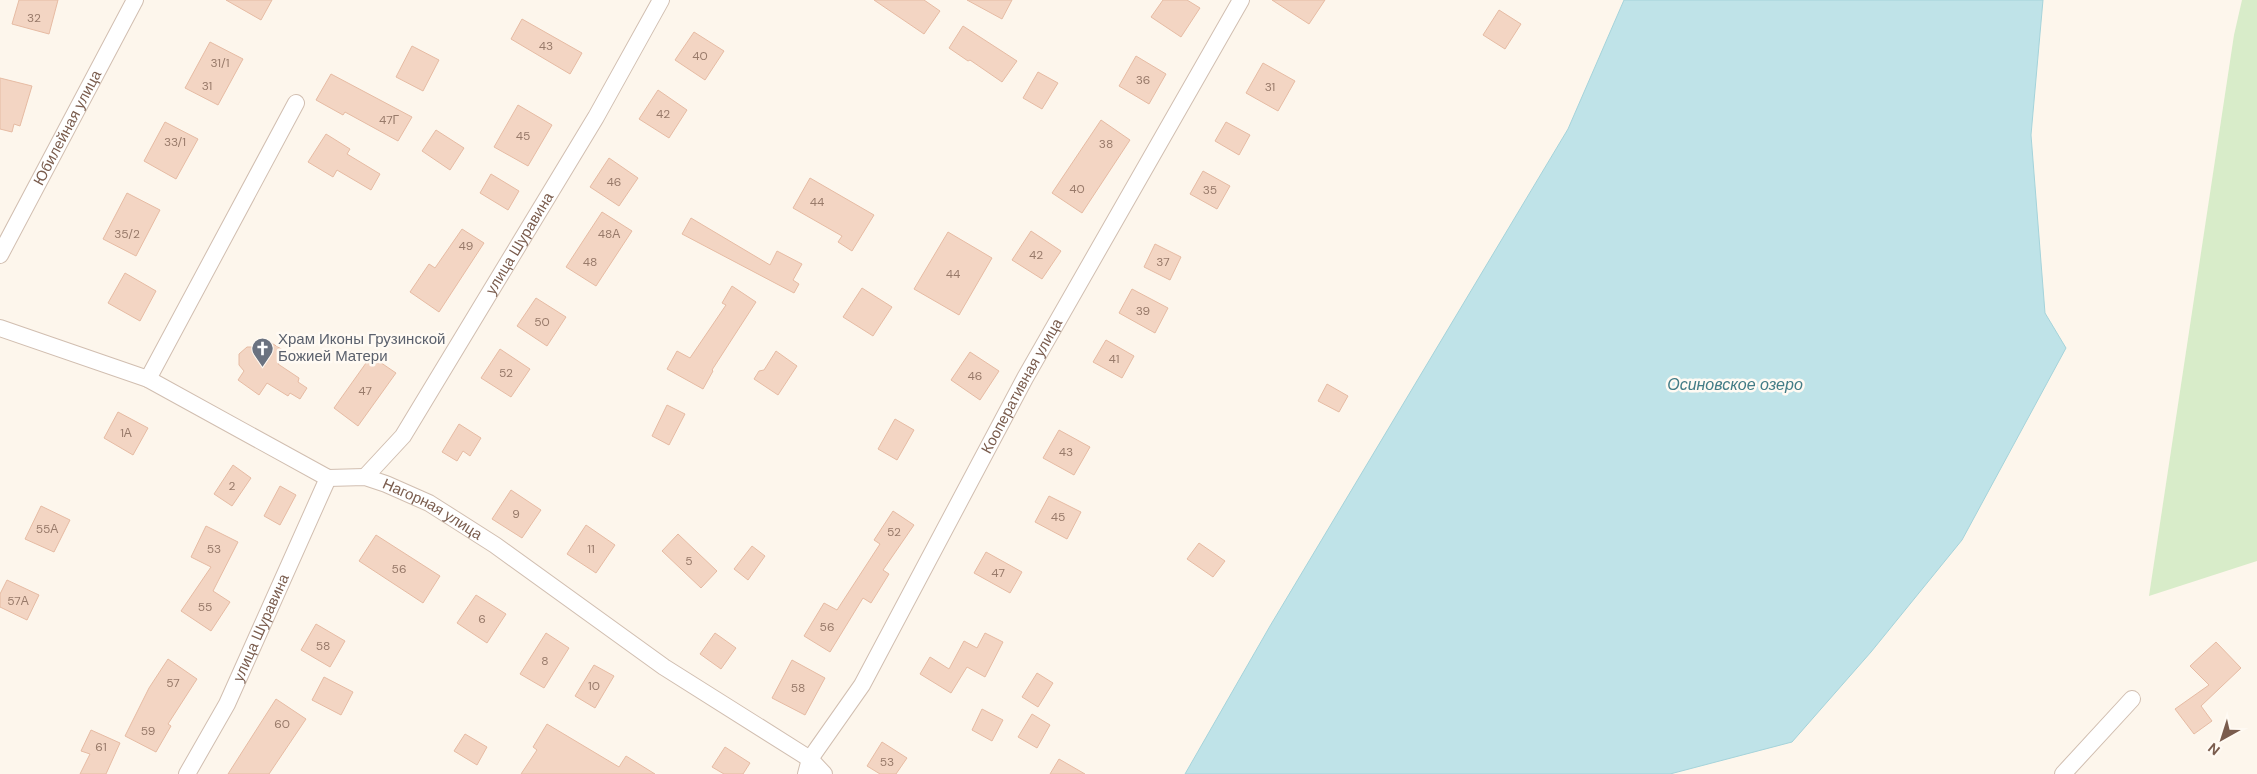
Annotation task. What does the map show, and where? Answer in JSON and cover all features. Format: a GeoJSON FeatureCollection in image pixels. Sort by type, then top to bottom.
{"type":"FeatureCollection","features":[{"type":"Feature","properties":{"kind":"street","name":"Юбилейная улица"},"geometry":{"type":"LineString","coordinates":[[0,255],[135,0]]}},
{"type":"Feature","properties":{"kind":"street","name":"улица Шуравина"},"geometry":{"type":"LineString","coordinates":[[365,477],[403,436],[596,117],[661,0]]}},
{"type":"Feature","properties":{"kind":"street","name":"Кооперативная улица"},"geometry":{"type":"LineString","coordinates":[[808,766],[862,685],[1026,378],[1241,0]]}},
{"type":"Feature","properties":{"kind":"street"},"geometry":{"type":"LineString","coordinates":[[148,378],[296,103]]}},
{"type":"Feature","properties":{"kind":"street"},"geometry":{"type":"LineString","coordinates":[[0,328],[148,378],[328,478]]}},
{"type":"Feature","properties":{"kind":"street","name":"Нагорная улица"},"geometry":{"type":"LineString","coordinates":[[328,478],[365,477],[429,503],[470,529],[664,667],[808,766],[824,774]]}},
{"type":"Feature","properties":{"kind":"street","name":"улица Шуравина"},"geometry":{"type":"LineString","coordinates":[[187,774],[228,704],[328,478]]}},
{"type":"Feature","properties":{"kind":"street"},"geometry":{"type":"LineString","coordinates":[[2063,774],[2132,699]]}},
{"type":"Feature","properties":{"kind":"green space"},"geometry":{"type":"Polygon","coordinates":[[[2242,0],[2257,0],[2257,561],[2149,596],[2234,35],[2242,0]]]}},
{"type":"Feature","properties":{"kind":"water","name":"Осиновское озеро"},"geometry":{"type":"Polygon","coordinates":[[[1624,0],[2043,0],[2031,135],[2045,313],[2066,348],[1962,540],[1871,652],[1792,742],[1670,774],[1185,774],[1270,626],[1568,129],[1624,0]]]}},
{"type":"Feature","properties":{"kind":"building"},"geometry":{"type":"Polygon","coordinates":[[[19,0],[58,0],[49,34],[12,24],[19,0]]]}},
{"type":"Feature","properties":{"kind":"building"},"geometry":{"type":"Polygon","coordinates":[[[226,0],[272,0],[261,20],[226,0]]]}},
{"type":"Feature","properties":{"kind":"building"},"geometry":{"type":"Polygon","coordinates":[[[874,0],[924,0],[940,11],[924,34],[874,0]]]}},
{"type":"Feature","properties":{"kind":"building"},"geometry":{"type":"Polygon","coordinates":[[[967,0],[1012,0],[1002,19],[967,0]]]}},
{"type":"Feature","properties":{"kind":"building"},"geometry":{"type":"Polygon","coordinates":[[[1163,0],[1187,0],[1200,8],[1181,37],[1151,17],[1163,0]]]}},
{"type":"Feature","properties":{"kind":"building"},"geometry":{"type":"Polygon","coordinates":[[[1272,0],[1325,0],[1309,24],[1272,0]]]}},
{"type":"Feature","properties":{"kind":"building"},"geometry":{"type":"Polygon","coordinates":[[[1499,10],[1521,24],[1505,49],[1483,35],[1499,10]]]}},
{"type":"Feature","properties":{"kind":"building"},"geometry":{"type":"Polygon","coordinates":[[[522,19],[582,53],[570,74],[511,39],[522,19]]]}},
{"type":"Feature","properties":{"kind":"building"},"geometry":{"type":"Polygon","coordinates":[[[963,26],[1017,61],[1002,82],[949,48],[963,26]]]}},
{"type":"Feature","properties":{"kind":"building"},"geometry":{"type":"Polygon","coordinates":[[[694,32],[724,51],[705,80],[675,60],[694,32]]]}},
{"type":"Feature","properties":{"kind":"building"},"geometry":{"type":"Polygon","coordinates":[[[210,42],[243,59],[218,105],[185,88],[210,42]]]}},
{"type":"Feature","properties":{"kind":"building"},"geometry":{"type":"Polygon","coordinates":[[[412,46],[439,60],[423,91],[396,77],[412,46]]]}},
{"type":"Feature","properties":{"kind":"building"},"geometry":{"type":"Polygon","coordinates":[[[1136,56],[1166,74],[1149,104],[1119,86],[1136,56]]]}},
{"type":"Feature","properties":{"kind":"building"},"geometry":{"type":"Polygon","coordinates":[[[1263,63],[1295,81],[1278,111],[1246,93],[1263,63]]]}},
{"type":"Feature","properties":{"kind":"building"},"geometry":{"type":"Polygon","coordinates":[[[1038,72],[1058,83],[1042,109],[1023,98],[1038,72]]]}},
{"type":"Feature","properties":{"kind":"building"},"geometry":{"type":"Polygon","coordinates":[[[331,74],[412,117],[398,141],[345,112],[343,115],[316,100],[331,74]]]}},
{"type":"Feature","properties":{"kind":"building"},"geometry":{"type":"Polygon","coordinates":[[[0,78],[32,86],[20,126],[14,124],[12,132],[0,129],[0,78]]]}},
{"type":"Feature","properties":{"kind":"building"},"geometry":{"type":"Polygon","coordinates":[[[658,90],[687,110],[669,138],[639,119],[658,90]]]}},
{"type":"Feature","properties":{"kind":"building"},"geometry":{"type":"Polygon","coordinates":[[[518,105],[552,125],[528,166],[494,147],[518,105]]]}},
{"type":"Feature","properties":{"kind":"building"},"geometry":{"type":"Polygon","coordinates":[[[1101,120],[1130,140],[1082,213],[1052,193],[1101,120]]]}},
{"type":"Feature","properties":{"kind":"building"},"geometry":{"type":"Polygon","coordinates":[[[165,122],[198,139],[176,179],[144,161],[165,122]]]}},
{"type":"Feature","properties":{"kind":"building"},"geometry":{"type":"Polygon","coordinates":[[[1226,122],[1250,135],[1239,155],[1215,141],[1226,122]]]}},
{"type":"Feature","properties":{"kind":"building"},"geometry":{"type":"Polygon","coordinates":[[[436,130],[464,148],[450,170],[422,151],[436,130]]]}},
{"type":"Feature","properties":{"kind":"building"},"geometry":{"type":"Polygon","coordinates":[[[326,134],[350,149],[347,154],[380,174],[371,190],[337,170],[333,177],[308,162],[326,134]]]}},
{"type":"Feature","properties":{"kind":"building"},"geometry":{"type":"Polygon","coordinates":[[[609,158],[638,178],[619,206],[590,187],[609,158]]]}},
{"type":"Feature","properties":{"kind":"building"},"geometry":{"type":"Polygon","coordinates":[[[1203,171],[1230,186],[1217,209],[1190,194],[1203,171]]]}},
{"type":"Feature","properties":{"kind":"building"},"geometry":{"type":"Polygon","coordinates":[[[491,174],[519,191],[508,210],[480,193],[491,174]]]}},
{"type":"Feature","properties":{"kind":"building"},"geometry":{"type":"Polygon","coordinates":[[[810,178],[874,215],[852,251],[838,242],[842,236],[793,208],[810,178]]]}},
{"type":"Feature","properties":{"kind":"building"},"geometry":{"type":"Polygon","coordinates":[[[127,193],[160,210],[136,256],[103,239],[127,193]]]}},
{"type":"Feature","properties":{"kind":"building"},"geometry":{"type":"Polygon","coordinates":[[[602,212],[632,231],[596,286],[566,267],[602,212]]]}},
{"type":"Feature","properties":{"kind":"building"},"geometry":{"type":"Polygon","coordinates":[[[691,218],[770,265],[777,251],[802,264],[793,280],[799,284],[794,293],[682,234],[691,218]]]}},
{"type":"Feature","properties":{"kind":"building"},"geometry":{"type":"Polygon","coordinates":[[[462,229],[484,243],[439,312],[410,292],[429,264],[435,268],[462,229]]]}},
{"type":"Feature","properties":{"kind":"building"},"geometry":{"type":"Polygon","coordinates":[[[1031,231],[1061,251],[1042,279],[1012,260],[1031,231]]]}},
{"type":"Feature","properties":{"kind":"building"},"geometry":{"type":"Polygon","coordinates":[[[948,232],[992,258],[959,315],[914,289],[948,232]]]}},
{"type":"Feature","properties":{"kind":"building"},"geometry":{"type":"Polygon","coordinates":[[[1155,244],[1181,257],[1170,280],[1144,267],[1155,244]]]}},
{"type":"Feature","properties":{"kind":"building"},"geometry":{"type":"Polygon","coordinates":[[[125,273],[156,291],[140,321],[108,303],[125,273]]]}},
{"type":"Feature","properties":{"kind":"building"},"geometry":{"type":"Polygon","coordinates":[[[732,286],[756,302],[712,370],[703,389],[667,369],[677,351],[690,358],[726,305],[722,303],[732,286]]]}},
{"type":"Feature","properties":{"kind":"building"},"geometry":{"type":"Polygon","coordinates":[[[862,288],[892,307],[873,336],[843,317],[862,288]]]}},
{"type":"Feature","properties":{"kind":"building"},"geometry":{"type":"Polygon","coordinates":[[[1132,289],[1168,308],[1155,333],[1119,313],[1132,289]]]}},
{"type":"Feature","properties":{"kind":"building"},"geometry":{"type":"Polygon","coordinates":[[[536,298],[566,317],[547,346],[517,326],[536,298]]]}},
{"type":"Feature","properties":{"kind":"building","name":"Храм Иконы Грузинской Божией Матери"},"geometry":{"type":"Polygon","coordinates":[[[265,339],[286,352],[278,364],[299,378],[298,382],[307,388],[300,399],[290,393],[288,396],[267,383],[259,395],[238,380],[244,371],[239,365],[239,354],[247,347],[259,347],[265,339]]]}},
{"type":"Feature","properties":{"kind":"building"},"geometry":{"type":"Polygon","coordinates":[[[1106,340],[1134,356],[1122,378],[1093,362],[1106,340]]]}},
{"type":"Feature","properties":{"kind":"building"},"geometry":{"type":"Polygon","coordinates":[[[500,349],[530,369],[511,397],[481,378],[500,349]]]}},
{"type":"Feature","properties":{"kind":"building"},"geometry":{"type":"Polygon","coordinates":[[[776,351],[797,366],[778,395],[754,379],[759,371],[764,370],[776,351]]]}},
{"type":"Feature","properties":{"kind":"building"},"geometry":{"type":"Polygon","coordinates":[[[970,352],[999,371],[980,400],[951,380],[970,352]]]}},
{"type":"Feature","properties":{"kind":"building"},"geometry":{"type":"Polygon","coordinates":[[[371,356],[396,373],[358,426],[334,408],[371,356]]]}},
{"type":"Feature","properties":{"kind":"building"},"geometry":{"type":"Polygon","coordinates":[[[1327,384],[1348,396],[1339,412],[1318,401],[1327,384]]]}},
{"type":"Feature","properties":{"kind":"building"},"geometry":{"type":"Polygon","coordinates":[[[667,405],[685,414],[669,445],[652,436],[667,405]]]}},
{"type":"Feature","properties":{"kind":"building"},"geometry":{"type":"Polygon","coordinates":[[[118,412],[148,428],[133,455],[104,438],[118,412]]]}},
{"type":"Feature","properties":{"kind":"building"},"geometry":{"type":"Polygon","coordinates":[[[895,419],[914,430],[897,460],[878,449],[895,419]]]}},
{"type":"Feature","properties":{"kind":"building"},"geometry":{"type":"Polygon","coordinates":[[[459,424],[481,438],[470,456],[463,451],[457,461],[442,452],[459,424]]]}},
{"type":"Feature","properties":{"kind":"building"},"geometry":{"type":"Polygon","coordinates":[[[1059,430],[1090,447],[1074,475],[1043,458],[1059,430]]]}},
{"type":"Feature","properties":{"kind":"building"},"geometry":{"type":"Polygon","coordinates":[[[233,465],[251,478],[232,506],[214,494],[233,465]]]}},
{"type":"Feature","properties":{"kind":"building"},"geometry":{"type":"Polygon","coordinates":[[[280,486],[296,495],[280,525],[264,516],[280,486]]]}},
{"type":"Feature","properties":{"kind":"building"},"geometry":{"type":"Polygon","coordinates":[[[511,490],[541,510],[522,538],[492,519],[511,490]]]}},
{"type":"Feature","properties":{"kind":"building"},"geometry":{"type":"Polygon","coordinates":[[[1049,496],[1081,512],[1067,539],[1035,522],[1049,496]]]}},
{"type":"Feature","properties":{"kind":"building"},"geometry":{"type":"Polygon","coordinates":[[[41,506],[70,520],[54,552],[25,539],[41,506]]]}},
{"type":"Feature","properties":{"kind":"building"},"geometry":{"type":"Polygon","coordinates":[[[893,511],[914,525],[883,570],[889,574],[871,603],[863,598],[830,652],[804,636],[824,603],[837,610],[880,544],[874,540],[893,511]]]}},
{"type":"Feature","properties":{"kind":"building"},"geometry":{"type":"Polygon","coordinates":[[[586,525],[615,545],[596,573],[567,554],[586,525]]]}},
{"type":"Feature","properties":{"kind":"building"},"geometry":{"type":"Polygon","coordinates":[[[206,526],[238,542],[213,591],[230,602],[211,631],[181,611],[211,567],[191,557],[206,526]]]}},
{"type":"Feature","properties":{"kind":"building"},"geometry":{"type":"Polygon","coordinates":[[[678,534],[717,571],[701,588],[662,551],[678,534]]]}},
{"type":"Feature","properties":{"kind":"building"},"geometry":{"type":"Polygon","coordinates":[[[376,535],[440,576],[423,603],[359,561],[376,535]]]}},
{"type":"Feature","properties":{"kind":"building"},"geometry":{"type":"Polygon","coordinates":[[[1199,543],[1225,561],[1213,577],[1187,559],[1199,543]]]}},
{"type":"Feature","properties":{"kind":"building"},"geometry":{"type":"Polygon","coordinates":[[[752,546],[765,556],[748,580],[734,569],[752,546]]]}},
{"type":"Feature","properties":{"kind":"building"},"geometry":{"type":"Polygon","coordinates":[[[986,552],[1022,572],[1010,593],[974,573],[986,552]]]}},
{"type":"Feature","properties":{"kind":"building"},"geometry":{"type":"Polygon","coordinates":[[[7,580],[39,595],[27,620],[0,607],[0,594],[7,580]]]}},
{"type":"Feature","properties":{"kind":"building"},"geometry":{"type":"Polygon","coordinates":[[[476,595],[506,614],[487,643],[457,623],[476,595]]]}},
{"type":"Feature","properties":{"kind":"building"},"geometry":{"type":"Polygon","coordinates":[[[316,624],[345,641],[330,667],[301,650],[316,624]]]}},
{"type":"Feature","properties":{"kind":"building"},"geometry":{"type":"Polygon","coordinates":[[[546,633],[569,648],[544,688],[520,674],[546,633]]]}},
{"type":"Feature","properties":{"kind":"building"},"geometry":{"type":"Polygon","coordinates":[[[715,633],[736,648],[721,669],[700,654],[715,633]]]}},
{"type":"Feature","properties":{"kind":"building"},"geometry":{"type":"Polygon","coordinates":[[[985,633],[1003,642],[985,677],[967,667],[951,693],[920,674],[930,657],[949,669],[964,641],[977,648],[985,633]]]}},
{"type":"Feature","properties":{"kind":"building"},"geometry":{"type":"Polygon","coordinates":[[[2216,642],[2241,668],[2201,706],[2212,721],[2194,734],[2175,709],[2209,685],[2190,666],[2216,642]]]}},
{"type":"Feature","properties":{"kind":"building"},"geometry":{"type":"Polygon","coordinates":[[[168,659],[197,679],[168,724],[171,726],[156,752],[125,736],[149,688],[168,659]]]}},
{"type":"Feature","properties":{"kind":"building"},"geometry":{"type":"Polygon","coordinates":[[[792,660],[825,678],[805,715],[772,698],[792,660]]]}},
{"type":"Feature","properties":{"kind":"building"},"geometry":{"type":"Polygon","coordinates":[[[594,665],[614,676],[595,708],[575,696],[594,665]]]}},
{"type":"Feature","properties":{"kind":"building"},"geometry":{"type":"Polygon","coordinates":[[[1037,673],[1053,683],[1038,707],[1022,697],[1037,673]]]}},
{"type":"Feature","properties":{"kind":"building"},"geometry":{"type":"Polygon","coordinates":[[[324,677],[353,692],[341,715],[312,700],[324,677]]]}},
{"type":"Feature","properties":{"kind":"building"},"geometry":{"type":"Polygon","coordinates":[[[276,699],[306,719],[269,774],[228,774],[276,699]]]}},
{"type":"Feature","properties":{"kind":"building"},"geometry":{"type":"Polygon","coordinates":[[[982,709],[1003,720],[992,741],[972,730],[982,709]]]}},
{"type":"Feature","properties":{"kind":"building"},"geometry":{"type":"Polygon","coordinates":[[[1032,714],[1050,725],[1037,748],[1018,737],[1032,714]]]}},
{"type":"Feature","properties":{"kind":"building"},"geometry":{"type":"Polygon","coordinates":[[[547,724],[619,767],[626,756],[655,774],[521,774],[537,750],[533,747],[547,724]]]}},
{"type":"Feature","properties":{"kind":"building"},"geometry":{"type":"Polygon","coordinates":[[[91,730],[120,743],[106,774],[80,774],[90,754],[81,751],[91,730]]]}},
{"type":"Feature","properties":{"kind":"building"},"geometry":{"type":"Polygon","coordinates":[[[465,734],[487,747],[477,765],[454,751],[465,734]]]}},
{"type":"Feature","properties":{"kind":"building"},"geometry":{"type":"Polygon","coordinates":[[[882,742],[907,758],[896,774],[880,774],[867,766],[882,742]]]}},
{"type":"Feature","properties":{"kind":"building"},"geometry":{"type":"Polygon","coordinates":[[[725,747],[750,763],[743,774],[724,774],[712,767],[725,747]]]}},
{"type":"Feature","properties":{"kind":"building"},"geometry":{"type":"Polygon","coordinates":[[[1059,759],[1085,774],[1050,774],[1059,759]]]}},
{"type":"Feature","properties":{"kind":"place","name":"Храм Иконы Грузинской Божией Матери"},"geometry":{"type":"Point","coordinates":[262,367]}}]}
